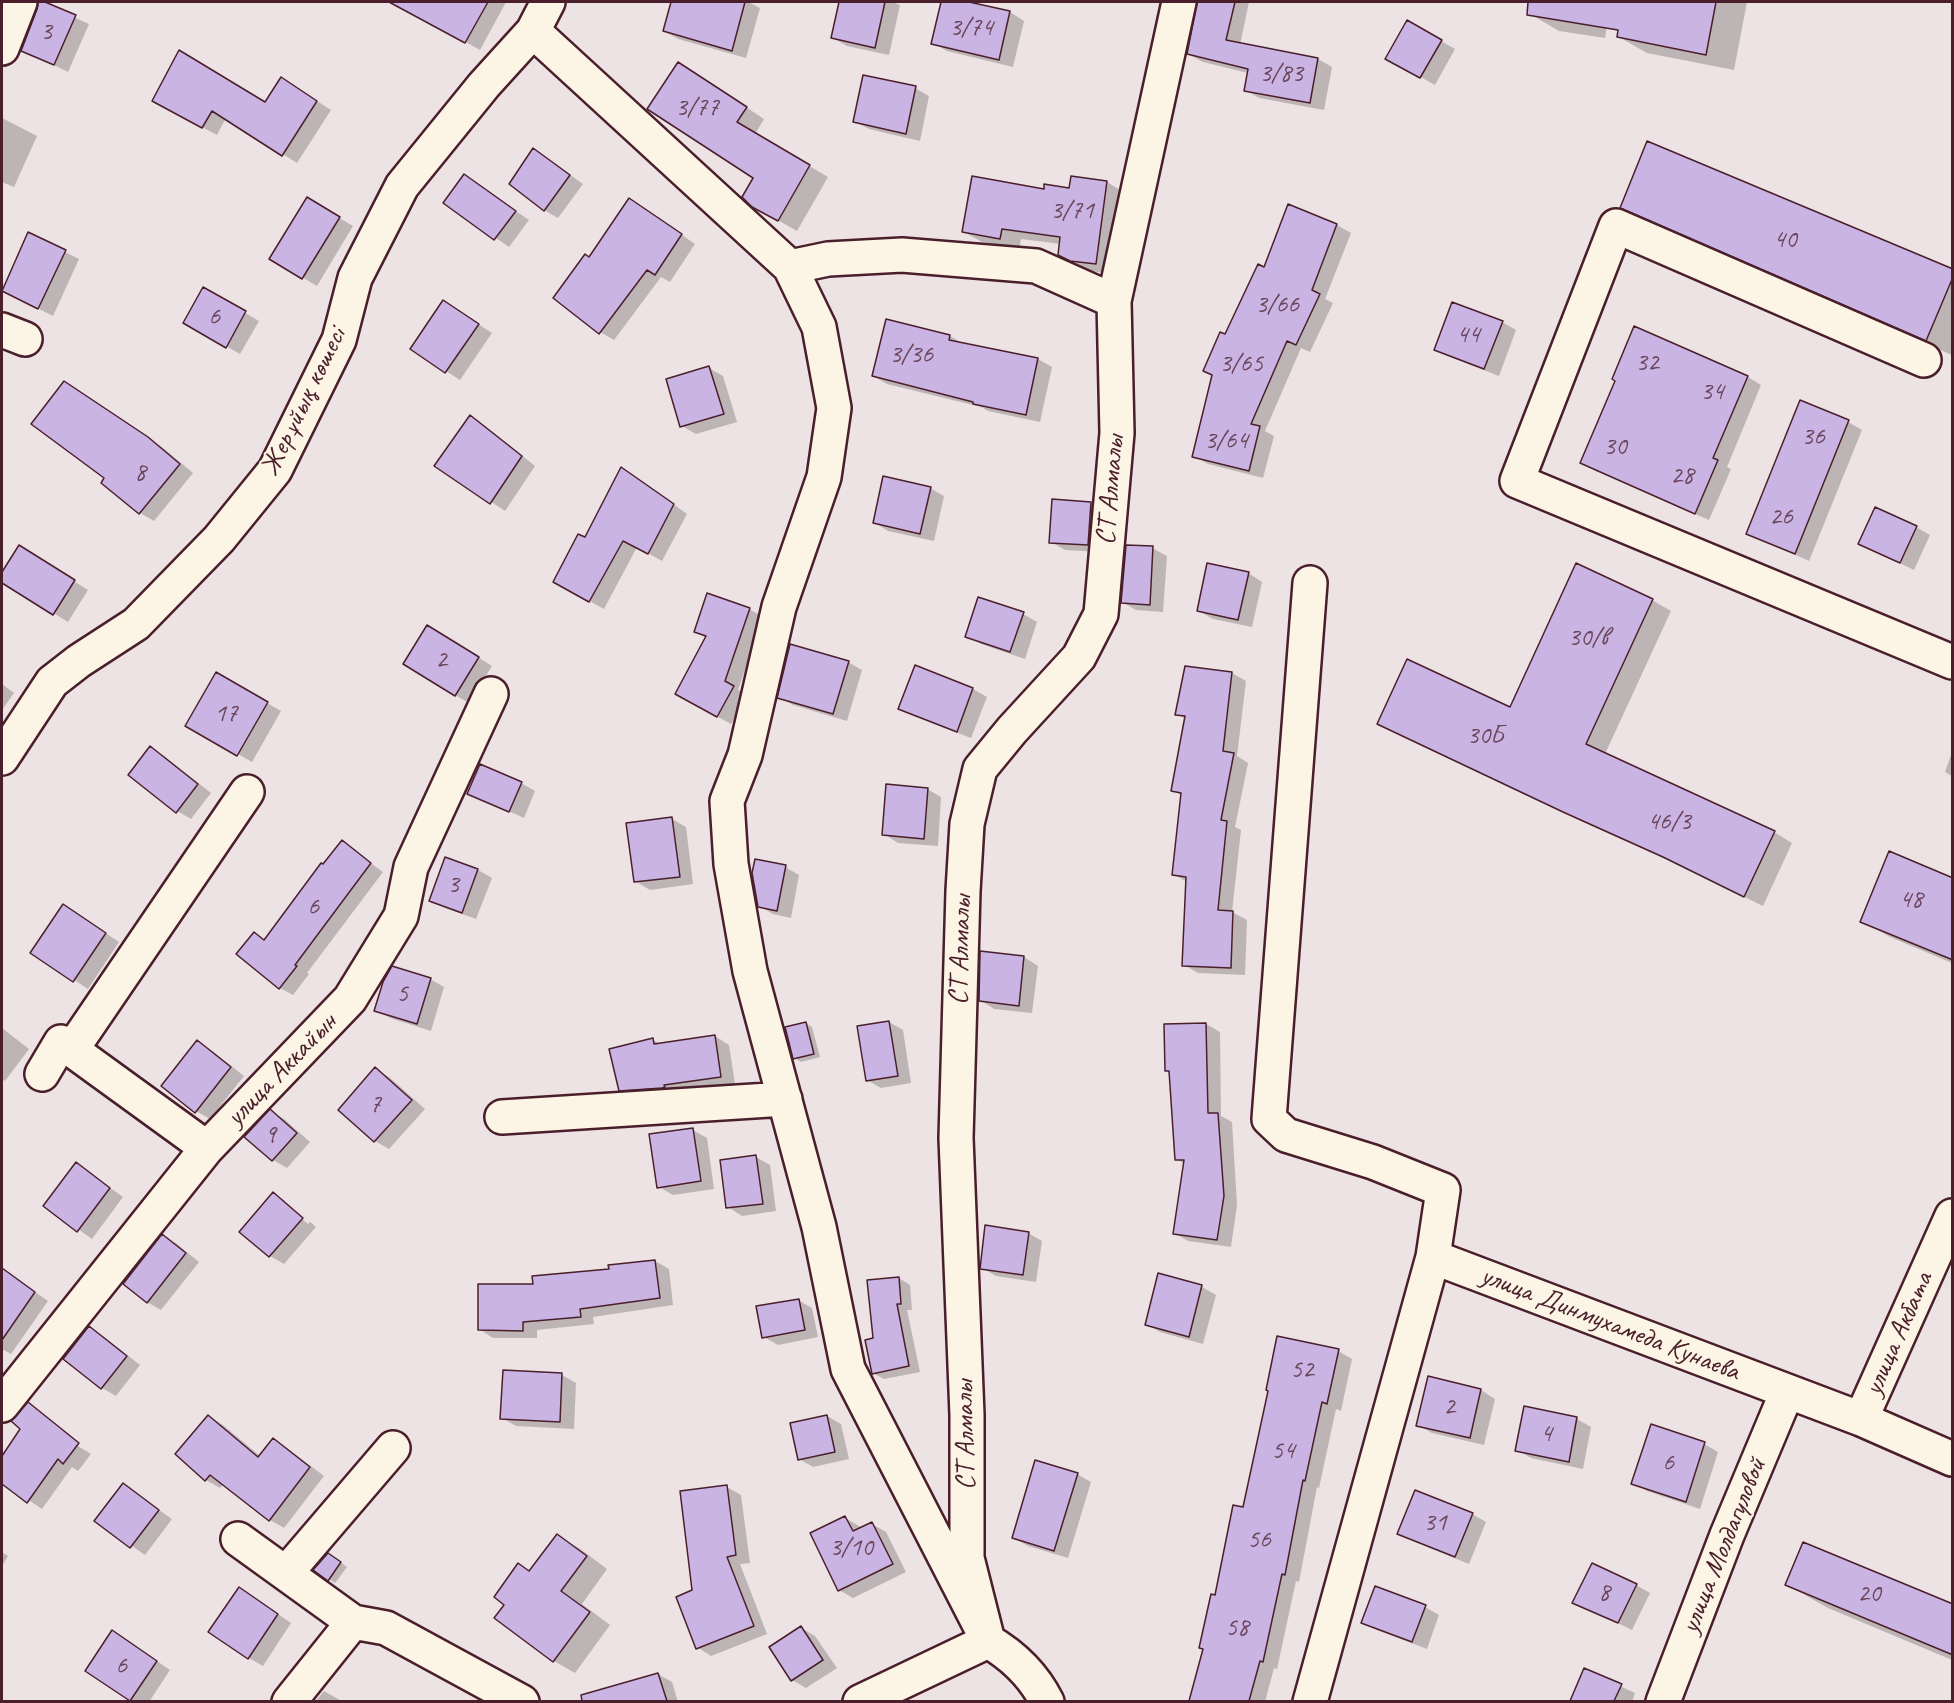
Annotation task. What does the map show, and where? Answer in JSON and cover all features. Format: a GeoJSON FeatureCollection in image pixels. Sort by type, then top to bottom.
{"type":"FeatureCollection","features":[{"type":"Feature","properties":{"kind":"street"},"geometry":{"type":"LineString","coordinates":[[2,48],[20,2]]}},
{"type":"Feature","properties":{"kind":"street","name":"Жерұйық көшесі"},"geometry":{"type":"LineString","coordinates":[[2,758],[52,682],[79,661],[136,624],[219,540],[275,470],[339,340],[355,279],[402,186],[484,85],[533,31],[549,2]]}},
{"type":"Feature","properties":{"kind":"street","name":"СТ Алмалы"},"geometry":{"type":"LineString","coordinates":[[988,1641],[967,1558],[967,1416],[956,1138],[967,824],[980,769],[1012,730],[1079,657],[1101,614],[1117,433],[1114,301],[1179,2]]}},
{"type":"Feature","properties":{"kind":"street"},"geometry":{"type":"LineString","coordinates":[[533,31],[790,267],[819,327],[834,408],[824,477],[779,607],[745,754],[727,801],[731,864],[750,971],[819,1227],[848,1369],[988,1641],[1009,1654],[1047,1701]]}},
{"type":"Feature","properties":{"kind":"street"},"geometry":{"type":"LineString","coordinates":[[1924,360],[1616,226],[1517,481],[1953,662]]}},
{"type":"Feature","properties":{"kind":"street"},"geometry":{"type":"LineString","coordinates":[[790,267],[828,259],[902,255],[1036,266],[1114,301]]}},
{"type":"Feature","properties":{"kind":"street"},"geometry":{"type":"LineString","coordinates":[[1310,583],[1269,1119],[1286,1135],[1373,1162],[1443,1190],[1433,1257],[1310,1701]]}},
{"type":"Feature","properties":{"kind":"street","name":"улица Аккайын"},"geometry":{"type":"LineString","coordinates":[[2,1405],[207,1148],[351,999],[401,916],[411,867],[491,694]]}},
{"type":"Feature","properties":{"kind":"street"},"geometry":{"type":"LineString","coordinates":[[72,1049],[247,792]]}},
{"type":"Feature","properties":{"kind":"street"},"geometry":{"type":"LineString","coordinates":[[42,1074],[61,1042],[207,1148]]}},
{"type":"Feature","properties":{"kind":"street"},"geometry":{"type":"LineString","coordinates":[[502,1117],[785,1100]]}},
{"type":"Feature","properties":{"kind":"street","name":"улица Акбата"},"geometry":{"type":"LineString","coordinates":[[1861,1419],[1953,1216]]}},
{"type":"Feature","properties":{"kind":"street","name":"улица Динмухамеда Кунаева"},"geometry":{"type":"LineString","coordinates":[[1433,1257],[1861,1419],[1953,1459]]}},
{"type":"Feature","properties":{"kind":"street","name":"улица Молдагуловой"},"geometry":{"type":"LineString","coordinates":[[1663,1701],[1727,1535],[1787,1392]]}},
{"type":"Feature","properties":{"kind":"street"},"geometry":{"type":"LineString","coordinates":[[286,1573],[393,1448]]}},
{"type":"Feature","properties":{"kind":"street"},"geometry":{"type":"LineString","coordinates":[[238,1539],[353,1622],[386,1628],[522,1701]]}},
{"type":"Feature","properties":{"kind":"street"},"geometry":{"type":"LineString","coordinates":[[289,1701],[353,1622]]}},
{"type":"Feature","properties":{"kind":"street"},"geometry":{"type":"LineString","coordinates":[[860,1701],[988,1641]]}},
{"type":"Feature","properties":{"kind":"building"},"geometry":{"type":"Polygon","coordinates":[[[38,2],[45,2],[76,15],[54,65],[21,51],[38,2]]]}},
{"type":"Feature","properties":{"kind":"building"},"geometry":{"type":"Polygon","coordinates":[[[389,2],[488,2],[465,43],[389,2]]]}},
{"type":"Feature","properties":{"kind":"building"},"geometry":{"type":"Polygon","coordinates":[[[671,2],[745,2],[732,51],[663,31],[671,2]]]}},
{"type":"Feature","properties":{"kind":"building"},"geometry":{"type":"Polygon","coordinates":[[[839,2],[885,2],[875,48],[831,38],[839,2]]]}},
{"type":"Feature","properties":{"kind":"building"},"geometry":{"type":"Polygon","coordinates":[[[941,2],[969,2],[1010,11],[999,60],[931,44],[941,2]]]}},
{"type":"Feature","properties":{"kind":"building"},"geometry":{"type":"Polygon","coordinates":[[[1197,2],[1235,2],[1226,40],[1318,58],[1310,103],[1244,91],[1248,69],[1187,54],[1197,2]]]}},
{"type":"Feature","properties":{"kind":"building"},"geometry":{"type":"Polygon","coordinates":[[[1528,2],[1716,2],[1706,55],[1617,37],[1618,30],[1527,15],[1528,2]]]}},
{"type":"Feature","properties":{"kind":"building"},"geometry":{"type":"Polygon","coordinates":[[[1407,20],[1442,40],[1420,78],[1385,59],[1407,20]]]}},
{"type":"Feature","properties":{"kind":"building"},"geometry":{"type":"Polygon","coordinates":[[[179,50],[265,102],[281,77],[317,101],[282,156],[212,111],[202,128],[152,101],[179,50]]]}},
{"type":"Feature","properties":{"kind":"building"},"geometry":{"type":"Polygon","coordinates":[[[678,62],[747,107],[737,122],[810,165],[778,221],[752,207],[742,197],[753,178],[647,109],[678,62]]]}},
{"type":"Feature","properties":{"kind":"building"},"geometry":{"type":"Polygon","coordinates":[[[863,75],[916,86],[906,134],[853,122],[863,75]]]}},
{"type":"Feature","properties":{"kind":"building"},"geometry":{"type":"Polygon","coordinates":[[[1647,141],[1953,269],[1953,277],[1926,341],[1620,208],[1647,141]]]}},
{"type":"Feature","properties":{"kind":"building"},"geometry":{"type":"Polygon","coordinates":[[[533,148],[570,175],[544,211],[509,184],[533,148]]]}},
{"type":"Feature","properties":{"kind":"building"},"geometry":{"type":"Polygon","coordinates":[[[464,174],[516,211],[494,240],[443,203],[464,174]]]}},
{"type":"Feature","properties":{"kind":"building"},"geometry":{"type":"Polygon","coordinates":[[[972,176],[1044,189],[1044,184],[1069,188],[1071,176],[1107,181],[1096,264],[1070,261],[1058,255],[1060,237],[1002,229],[1000,239],[962,232],[972,176]]]}},
{"type":"Feature","properties":{"kind":"building"},"geometry":{"type":"Polygon","coordinates":[[[307,197],[340,217],[302,279],[269,259],[307,197]]]}},
{"type":"Feature","properties":{"kind":"building"},"geometry":{"type":"Polygon","coordinates":[[[629,198],[682,234],[655,275],[647,270],[599,334],[553,298],[585,254],[589,257],[629,198]]]}},
{"type":"Feature","properties":{"kind":"building"},"geometry":{"type":"Polygon","coordinates":[[[1288,204],[1337,224],[1312,290],[1320,294],[1296,345],[1287,341],[1251,424],[1260,426],[1249,471],[1192,457],[1212,375],[1203,371],[1220,332],[1225,334],[1258,264],[1264,267],[1288,204]]]}},
{"type":"Feature","properties":{"kind":"building"},"geometry":{"type":"Polygon","coordinates":[[[28,232],[66,250],[38,309],[2,291],[28,232]]]}},
{"type":"Feature","properties":{"kind":"building"},"geometry":{"type":"Polygon","coordinates":[[[203,287],[246,311],[226,348],[183,323],[203,287]]]}},
{"type":"Feature","properties":{"kind":"building"},"geometry":{"type":"Polygon","coordinates":[[[443,300],[479,324],[445,373],[410,349],[443,300]]]}},
{"type":"Feature","properties":{"kind":"building"},"geometry":{"type":"Polygon","coordinates":[[[1452,302],[1503,321],[1484,369],[1434,350],[1452,302]]]}},
{"type":"Feature","properties":{"kind":"building"},"geometry":{"type":"Polygon","coordinates":[[[886,319],[950,335],[949,340],[1038,358],[1026,415],[973,404],[973,402],[872,376],[886,319]]]}},
{"type":"Feature","properties":{"kind":"building"},"geometry":{"type":"Polygon","coordinates":[[[1634,326],[1748,376],[1713,458],[1718,460],[1695,514],[1580,463],[1615,381],[1612,379],[1634,326]]]}},
{"type":"Feature","properties":{"kind":"building"},"geometry":{"type":"Polygon","coordinates":[[[709,366],[724,414],[680,427],[666,379],[709,366]]]}},
{"type":"Feature","properties":{"kind":"building"},"geometry":{"type":"Polygon","coordinates":[[[64,381],[148,437],[180,464],[139,514],[101,483],[104,478],[31,424],[64,381]]]}},
{"type":"Feature","properties":{"kind":"building"},"geometry":{"type":"Polygon","coordinates":[[[1800,400],[1849,420],[1795,554],[1746,534],[1800,400]]]}},
{"type":"Feature","properties":{"kind":"building"},"geometry":{"type":"Polygon","coordinates":[[[470,415],[522,456],[490,504],[434,466],[470,415]]]}},
{"type":"Feature","properties":{"kind":"building"},"geometry":{"type":"Polygon","coordinates":[[[621,467],[674,504],[648,554],[623,541],[589,602],[553,582],[578,534],[585,537],[621,467]]]}},
{"type":"Feature","properties":{"kind":"building"},"geometry":{"type":"Polygon","coordinates":[[[883,476],[931,487],[920,534],[873,523],[883,476]]]}},
{"type":"Feature","properties":{"kind":"building"},"geometry":{"type":"Polygon","coordinates":[[[1052,499],[1091,502],[1088,545],[1049,543],[1052,499]]]}},
{"type":"Feature","properties":{"kind":"building"},"geometry":{"type":"Polygon","coordinates":[[[1875,507],[1917,526],[1900,563],[1858,544],[1875,507]]]}},
{"type":"Feature","properties":{"kind":"building"},"geometry":{"type":"Polygon","coordinates":[[[19,545],[75,580],[53,615],[2,583],[2,572],[19,545]]]}},
{"type":"Feature","properties":{"kind":"building"},"geometry":{"type":"Polygon","coordinates":[[[1126,545],[1153,546],[1150,605],[1121,603],[1126,545]]]}},
{"type":"Feature","properties":{"kind":"building"},"geometry":{"type":"Polygon","coordinates":[[[1207,563],[1249,572],[1238,620],[1197,611],[1207,563]]]}},
{"type":"Feature","properties":{"kind":"building"},"geometry":{"type":"Polygon","coordinates":[[[1576,563],[1653,599],[1586,744],[1775,831],[1744,897],[1377,724],[1407,659],[1510,707],[1576,563]]]}},
{"type":"Feature","properties":{"kind":"building"},"geometry":{"type":"Polygon","coordinates":[[[707,593],[750,608],[725,681],[734,686],[717,717],[675,694],[706,636],[694,632],[707,593]]]}},
{"type":"Feature","properties":{"kind":"building"},"geometry":{"type":"Polygon","coordinates":[[[978,597],[1024,612],[1010,652],[965,637],[978,597]]]}},
{"type":"Feature","properties":{"kind":"building"},"geometry":{"type":"Polygon","coordinates":[[[427,625],[479,657],[455,696],[403,664],[427,625]]]}},
{"type":"Feature","properties":{"kind":"building"},"geometry":{"type":"Polygon","coordinates":[[[790,644],[849,661],[833,714],[777,698],[790,644]]]}},
{"type":"Feature","properties":{"kind":"building"},"geometry":{"type":"Polygon","coordinates":[[[915,665],[973,688],[957,732],[898,709],[915,665]]]}},
{"type":"Feature","properties":{"kind":"building"},"geometry":{"type":"Polygon","coordinates":[[[1185,666],[1232,672],[1223,751],[1234,753],[1221,820],[1227,821],[1218,910],[1233,911],[1231,968],[1182,966],[1186,877],[1172,875],[1181,793],[1171,791],[1185,716],[1175,715],[1185,666]]]}},
{"type":"Feature","properties":{"kind":"building"},"geometry":{"type":"Polygon","coordinates":[[[216,672],[268,702],[237,756],[185,726],[216,672]]]}},
{"type":"Feature","properties":{"kind":"building"},"geometry":{"type":"Polygon","coordinates":[[[150,746],[198,784],[176,813],[128,775],[150,746]]]}},
{"type":"Feature","properties":{"kind":"building"},"geometry":{"type":"Polygon","coordinates":[[[480,764],[522,782],[509,812],[467,794],[480,764]]]}},
{"type":"Feature","properties":{"kind":"building"},"geometry":{"type":"Polygon","coordinates":[[[886,784],[928,788],[924,839],[882,835],[886,784]]]}},
{"type":"Feature","properties":{"kind":"building"},"geometry":{"type":"Polygon","coordinates":[[[672,817],[680,877],[634,882],[626,823],[672,817]]]}},
{"type":"Feature","properties":{"kind":"building"},"geometry":{"type":"Polygon","coordinates":[[[342,840],[371,863],[279,989],[236,954],[254,932],[264,940],[321,863],[323,864],[342,840]]]}},
{"type":"Feature","properties":{"kind":"building"},"geometry":{"type":"Polygon","coordinates":[[[1889,851],[1953,878],[1953,960],[1860,922],[1889,851]]]}},
{"type":"Feature","properties":{"kind":"building"},"geometry":{"type":"Polygon","coordinates":[[[445,857],[478,869],[462,913],[429,901],[445,857]]]}},
{"type":"Feature","properties":{"kind":"building"},"geometry":{"type":"Polygon","coordinates":[[[755,859],[786,865],[777,911],[758,907],[752,873],[755,859]]]}},
{"type":"Feature","properties":{"kind":"building"},"geometry":{"type":"Polygon","coordinates":[[[63,904],[106,933],[73,982],[30,953],[63,904]]]}},
{"type":"Feature","properties":{"kind":"building"},"geometry":{"type":"Polygon","coordinates":[[[980,951],[1024,956],[1019,1006],[979,1001],[980,951]]]}},
{"type":"Feature","properties":{"kind":"building"},"geometry":{"type":"Polygon","coordinates":[[[392,966],[431,978],[417,1024],[374,1011],[383,982],[392,966]]]}},
{"type":"Feature","properties":{"kind":"building"},"geometry":{"type":"Polygon","coordinates":[[[889,1021],[898,1076],[866,1081],[857,1026],[889,1021]]]}},
{"type":"Feature","properties":{"kind":"building"},"geometry":{"type":"Polygon","coordinates":[[[806,1022],[814,1054],[793,1059],[785,1027],[806,1022]]]}},
{"type":"Feature","properties":{"kind":"building"},"geometry":{"type":"Polygon","coordinates":[[[1206,1023],[1208,1113],[1218,1113],[1224,1196],[1217,1240],[1173,1234],[1184,1160],[1175,1160],[1169,1071],[1165,1071],[1164,1024],[1206,1023]]]}},
{"type":"Feature","properties":{"kind":"building"},"geometry":{"type":"Polygon","coordinates":[[[715,1035],[721,1077],[664,1085],[665,1087],[662,1088],[619,1091],[609,1049],[653,1038],[654,1044],[715,1035]]]}},
{"type":"Feature","properties":{"kind":"building"},"geometry":{"type":"Polygon","coordinates":[[[197,1040],[231,1067],[195,1113],[161,1086],[197,1040]]]}},
{"type":"Feature","properties":{"kind":"building"},"geometry":{"type":"Polygon","coordinates":[[[375,1067],[412,1100],[374,1142],[338,1110],[375,1067]]]}},
{"type":"Feature","properties":{"kind":"building"},"geometry":{"type":"Polygon","coordinates":[[[270,1109],[297,1133],[272,1161],[244,1137],[270,1109]]]}},
{"type":"Feature","properties":{"kind":"building"},"geometry":{"type":"Polygon","coordinates":[[[693,1128],[701,1181],[657,1188],[649,1134],[693,1128]]]}},
{"type":"Feature","properties":{"kind":"building"},"geometry":{"type":"Polygon","coordinates":[[[756,1155],[763,1204],[726,1208],[720,1160],[756,1155]]]}},
{"type":"Feature","properties":{"kind":"building"},"geometry":{"type":"Polygon","coordinates":[[[76,1162],[110,1188],[77,1232],[43,1206],[76,1162]]]}},
{"type":"Feature","properties":{"kind":"building"},"geometry":{"type":"Polygon","coordinates":[[[273,1192],[303,1218],[269,1257],[239,1232],[273,1192]]]}},
{"type":"Feature","properties":{"kind":"building"},"geometry":{"type":"Polygon","coordinates":[[[985,1225],[1029,1232],[1023,1275],[980,1269],[985,1225]]]}},
{"type":"Feature","properties":{"kind":"building"},"geometry":{"type":"Polygon","coordinates":[[[162,1234],[186,1253],[147,1303],[123,1284],[162,1234]]]}},
{"type":"Feature","properties":{"kind":"building"},"geometry":{"type":"Polygon","coordinates":[[[655,1260],[660,1298],[580,1309],[581,1317],[523,1322],[523,1331],[478,1330],[478,1284],[533,1284],[532,1276],[609,1269],[608,1265],[655,1260]]]}},
{"type":"Feature","properties":{"kind":"building"},"geometry":{"type":"Polygon","coordinates":[[[2,1268],[35,1292],[2,1340],[2,1268]]]}},
{"type":"Feature","properties":{"kind":"building"},"geometry":{"type":"Polygon","coordinates":[[[1158,1273],[1202,1285],[1189,1337],[1145,1325],[1158,1273]]]}},
{"type":"Feature","properties":{"kind":"building"},"geometry":{"type":"Polygon","coordinates":[[[899,1277],[901,1304],[897,1304],[909,1366],[872,1374],[865,1340],[873,1338],[867,1280],[899,1277]]]}},
{"type":"Feature","properties":{"kind":"building"},"geometry":{"type":"Polygon","coordinates":[[[799,1299],[805,1330],[762,1338],[756,1306],[799,1299]]]}},
{"type":"Feature","properties":{"kind":"building"},"geometry":{"type":"Polygon","coordinates":[[[89,1326],[127,1356],[101,1389],[63,1359],[89,1326]]]}},
{"type":"Feature","properties":{"kind":"building"},"geometry":{"type":"Polygon","coordinates":[[[1277,1336],[1339,1349],[1327,1404],[1322,1402],[1305,1481],[1303,1480],[1285,1575],[1282,1574],[1263,1662],[1260,1661],[1249,1701],[1189,1701],[1203,1649],[1199,1648],[1211,1594],[1215,1595],[1233,1505],[1243,1507],[1268,1391],[1266,1390],[1277,1336]]]}},
{"type":"Feature","properties":{"kind":"building"},"geometry":{"type":"Polygon","coordinates":[[[503,1370],[562,1373],[560,1422],[500,1419],[503,1370]]]}},
{"type":"Feature","properties":{"kind":"building"},"geometry":{"type":"Polygon","coordinates":[[[1428,1376],[1481,1389],[1470,1438],[1416,1426],[1428,1376]]]}},
{"type":"Feature","properties":{"kind":"building"},"geometry":{"type":"Polygon","coordinates":[[[28,1402],[79,1443],[63,1464],[58,1459],[27,1503],[2,1484],[2,1456],[20,1429],[11,1421],[28,1402]]]}},
{"type":"Feature","properties":{"kind":"building"},"geometry":{"type":"Polygon","coordinates":[[[1524,1406],[1577,1417],[1569,1462],[1515,1451],[1524,1406]]]}},
{"type":"Feature","properties":{"kind":"building"},"geometry":{"type":"Polygon","coordinates":[[[208,1415],[258,1457],[273,1438],[310,1467],[269,1521],[210,1475],[205,1481],[175,1454],[208,1415]]]}},
{"type":"Feature","properties":{"kind":"building"},"geometry":{"type":"Polygon","coordinates":[[[827,1415],[835,1452],[798,1460],[790,1423],[827,1415]]]}},
{"type":"Feature","properties":{"kind":"building"},"geometry":{"type":"Polygon","coordinates":[[[1651,1424],[1705,1442],[1686,1502],[1631,1484],[1651,1424]]]}},
{"type":"Feature","properties":{"kind":"building"},"geometry":{"type":"Polygon","coordinates":[[[1035,1460],[1078,1473],[1054,1551],[1012,1538],[1035,1460]]]}},
{"type":"Feature","properties":{"kind":"building"},"geometry":{"type":"Polygon","coordinates":[[[123,1483],[159,1510],[130,1548],[94,1521],[123,1483]]]}},
{"type":"Feature","properties":{"kind":"building"},"geometry":{"type":"Polygon","coordinates":[[[727,1485],[736,1555],[727,1557],[754,1626],[696,1649],[676,1597],[692,1590],[680,1491],[727,1485]]]}},
{"type":"Feature","properties":{"kind":"building"},"geometry":{"type":"Polygon","coordinates":[[[1415,1490],[1473,1513],[1455,1557],[1397,1534],[1415,1490]]]}},
{"type":"Feature","properties":{"kind":"building"},"geometry":{"type":"Polygon","coordinates":[[[845,1516],[853,1531],[872,1522],[893,1564],[838,1591],[810,1533],[845,1516]]]}},
{"type":"Feature","properties":{"kind":"building"},"geometry":{"type":"Polygon","coordinates":[[[557,1534],[587,1556],[561,1591],[590,1612],[553,1662],[494,1618],[504,1605],[494,1597],[518,1563],[529,1571],[557,1534]]]}},
{"type":"Feature","properties":{"kind":"building"},"geometry":{"type":"Polygon","coordinates":[[[1803,1542],[1953,1604],[1953,1655],[1785,1585],[1803,1542]]]}},
{"type":"Feature","properties":{"kind":"building"},"geometry":{"type":"Polygon","coordinates":[[[328,1553],[341,1562],[328,1581],[313,1570],[328,1553]]]}},
{"type":"Feature","properties":{"kind":"building"},"geometry":{"type":"Polygon","coordinates":[[[1592,1563],[1637,1584],[1618,1623],[1572,1603],[1592,1563]]]}},
{"type":"Feature","properties":{"kind":"building"},"geometry":{"type":"Polygon","coordinates":[[[1375,1586],[1426,1605],[1412,1642],[1361,1623],[1375,1586]]]}},
{"type":"Feature","properties":{"kind":"building"},"geometry":{"type":"Polygon","coordinates":[[[239,1587],[278,1614],[248,1659],[208,1632],[239,1587]]]}},
{"type":"Feature","properties":{"kind":"building"},"geometry":{"type":"Polygon","coordinates":[[[801,1626],[823,1660],[791,1681],[769,1647],[801,1626]]]}},
{"type":"Feature","properties":{"kind":"building"},"geometry":{"type":"Polygon","coordinates":[[[112,1630],[157,1661],[130,1701],[85,1671],[112,1630]]]}},
{"type":"Feature","properties":{"kind":"building"},"geometry":{"type":"Polygon","coordinates":[[[1584,1668],[1622,1684],[1614,1701],[1570,1701],[1584,1668]]]}},
{"type":"Feature","properties":{"kind":"building"},"geometry":{"type":"Polygon","coordinates":[[[658,1673],[667,1701],[582,1701],[581,1695],[658,1673]]]}}]}
